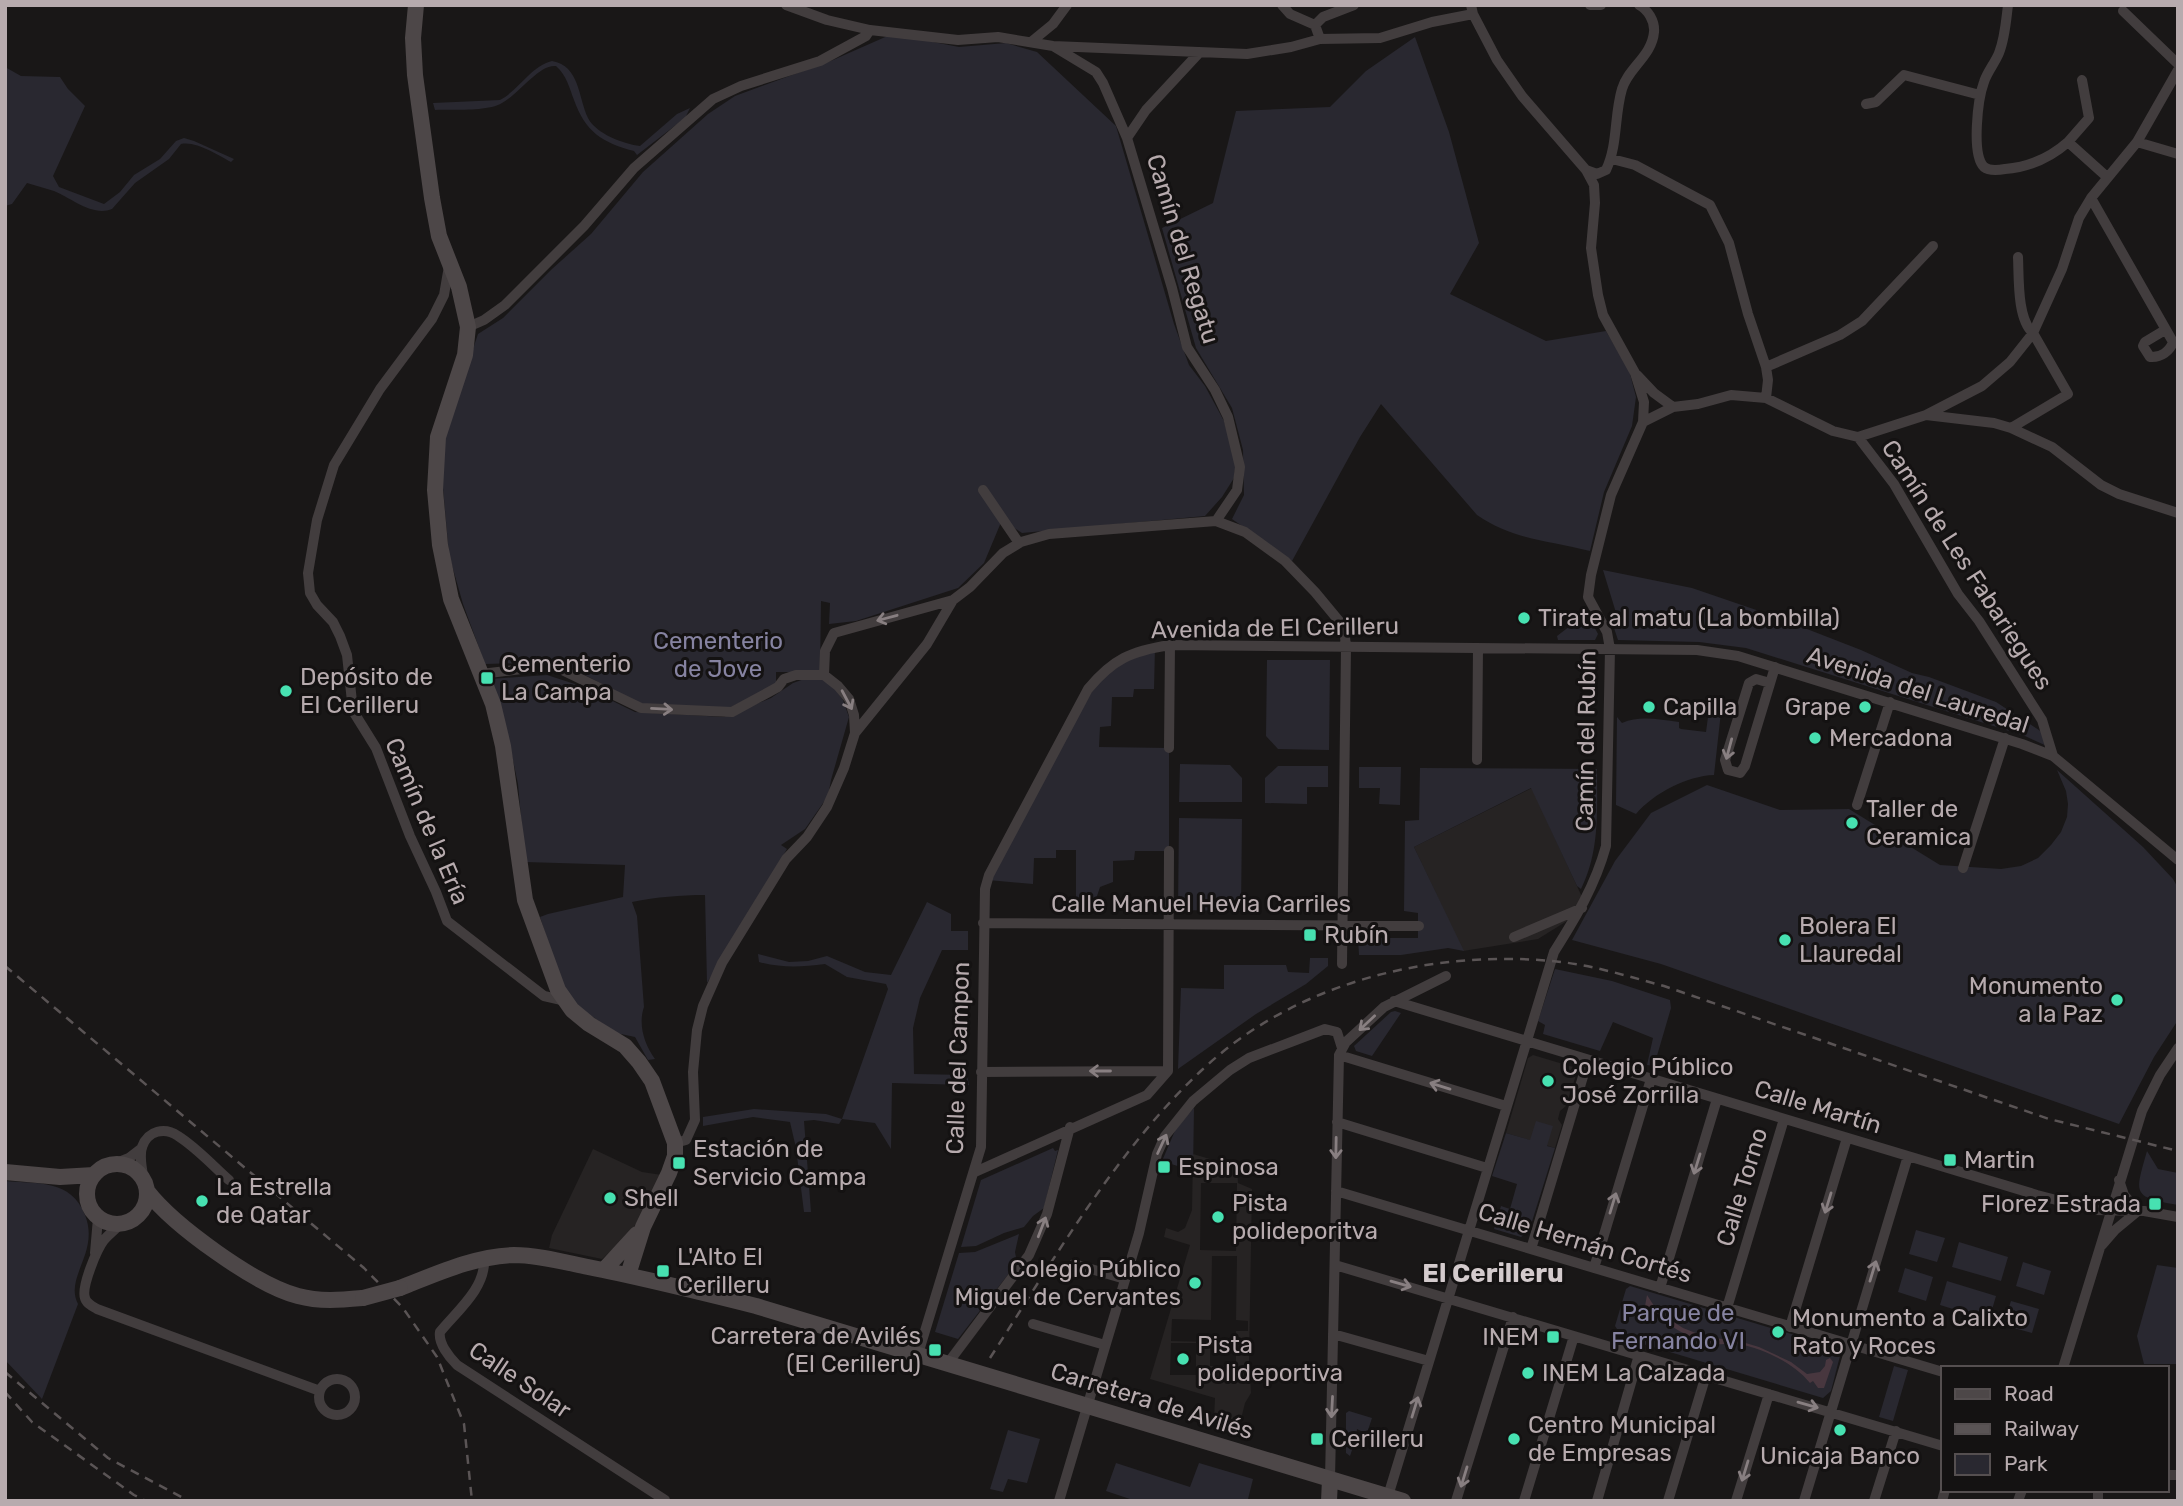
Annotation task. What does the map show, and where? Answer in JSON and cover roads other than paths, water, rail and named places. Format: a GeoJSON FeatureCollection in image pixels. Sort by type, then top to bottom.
{"type":"FeatureCollection","features":[{"type":"Feature","properties":{"kind":"street"},"geometry":{"type":"LineString","coordinates":[[416,5],[413,38],[415,75],[432,198],[439,236],[459,287],[468,327],[465,355],[438,437],[435,490],[440,545],[451,599],[493,704],[503,746],[525,900],[558,990],[572,1010],[625,1046],[639,1062],[652,1081],[675,1143],[675,1156],[669,1173],[643,1227],[628,1275]]}},
{"type":"Feature","properties":{"kind":"street"},"geometry":{"type":"LineString","coordinates":[[786,5],[827,20],[870,30],[958,40],[998,37],[1053,47],[1148,49],[1198,54],[1247,54],[1292,47],[1320,39],[1380,38],[1472,10]]}},
{"type":"Feature","properties":{"kind":"street"},"geometry":{"type":"LineString","coordinates":[[1031,42],[1053,24],[1068,5]]}},
{"type":"Feature","properties":{"kind":"street"},"geometry":{"type":"LineString","coordinates":[[1282,5],[1290,14],[1315,25],[1320,39]]}},
{"type":"Feature","properties":{"kind":"street"},"geometry":{"type":"LineString","coordinates":[[1315,25],[1323,17],[1354,5]]}},
{"type":"Feature","properties":{"kind":"street"},"geometry":{"type":"LineString","coordinates":[[1590,5],[1601,5]]}},
{"type":"Feature","properties":{"kind":"street"},"geometry":{"type":"LineString","coordinates":[[1586,170],[1597,174],[1606,170],[1612,159],[1622,86],[1650,48],[1654,33],[1653,23],[1646,9],[1639,5]]}},
{"type":"Feature","properties":{"kind":"street"},"geometry":{"type":"LineString","coordinates":[[2008,5],[1998,55],[1980,94],[1977,129],[1980,160],[1988,169],[2025,166],[2042,160],[2068,142],[2090,118],[2082,80]]}},
{"type":"Feature","properties":{"kind":"street","name":"Camín del Rubín"},"geometry":{"type":"LineString","coordinates":[[1392,1499],[1429,1360],[1554,952],[1582,908],[1598,875],[1606,846],[1610,649],[1607,632],[1588,597],[1611,495],[1643,422],[1644,402],[1635,373],[1604,315],[1598,295],[1591,248],[1594,185],[1586,170],[1522,96],[1497,60],[1472,10]]}},
{"type":"Feature","properties":{"kind":"street"},"geometry":{"type":"LineString","coordinates":[[2123,11],[2178,64]]}},
{"type":"Feature","properties":{"kind":"street"},"geometry":{"type":"LineString","coordinates":[[468,327],[484,320],[505,305],[584,226],[634,169],[713,99],[741,86],[820,61],[866,36],[870,30]]}},
{"type":"Feature","properties":{"kind":"street","name":"Camín del Regatu"},"geometry":{"type":"LineString","coordinates":[[1053,47],[1096,72],[1127,138],[1187,347],[1215,390],[1228,417],[1240,467],[1237,490],[1216,521]]}},
{"type":"Feature","properties":{"kind":"street"},"geometry":{"type":"LineString","coordinates":[[1127,138],[1146,110],[1198,54]]}},
{"type":"Feature","properties":{"kind":"street"},"geometry":{"type":"LineString","coordinates":[[1643,422],[1673,407],[1698,404],[1731,395],[1749,395],[1766,398],[1833,431],[1858,437],[1926,415],[1989,381],[2010,362],[2033,333],[2062,268],[2079,218],[2107,177],[2137,142],[2178,70]]}},
{"type":"Feature","properties":{"kind":"street"},"geometry":{"type":"LineString","coordinates":[[1866,104],[1876,102],[1904,75],[1980,94]]}},
{"type":"Feature","properties":{"kind":"street"},"geometry":{"type":"LineString","coordinates":[[2068,142],[2107,177]]}},
{"type":"Feature","properties":{"kind":"street"},"geometry":{"type":"LineString","coordinates":[[2137,142],[2178,154]]}},
{"type":"Feature","properties":{"kind":"street"},"geometry":{"type":"LineString","coordinates":[[1612,159],[1634,165],[1710,205],[1729,243],[1766,367],[1766,398]]}},
{"type":"Feature","properties":{"kind":"street"},"geometry":{"type":"LineString","coordinates":[[2091,198],[2165,330]]}},
{"type":"Feature","properties":{"kind":"street"},"geometry":{"type":"LineString","coordinates":[[1766,367],[1840,335],[1862,321],[1933,246]]}},
{"type":"Feature","properties":{"kind":"street"},"geometry":{"type":"LineString","coordinates":[[2011,428],[2068,394],[2033,333],[2028,329],[2020,299],[2018,257]]}},
{"type":"Feature","properties":{"kind":"street","name":"Camín de la Ería"},"geometry":{"type":"LineString","coordinates":[[449,266],[444,295],[432,319],[380,389],[334,466],[317,520],[308,573],[310,593],[337,629],[347,655],[353,711],[376,748],[447,921],[544,996],[566,1001]]}},
{"type":"Feature","properties":{"kind":"street"},"geometry":{"type":"LineString","coordinates":[[1635,373],[1654,393],[1673,407]]}},
{"type":"Feature","properties":{"kind":"street"},"geometry":{"type":"LineString","coordinates":[[1926,415],[1994,423],[2011,428],[2052,447],[2101,485],[2119,494],[2178,513]]}},
{"type":"Feature","properties":{"kind":"street","name":"Camín de Les Fabariegues"},"geometry":{"type":"LineString","coordinates":[[1858,437],[1894,484],[1958,594],[1979,621],[2042,720],[2053,756]]}},
{"type":"Feature","properties":{"kind":"street"},"geometry":{"type":"LineString","coordinates":[[983,490],[1019,543]]}},
{"type":"Feature","properties":{"kind":"street"},"geometry":{"type":"LineString","coordinates":[[855,733],[927,644],[953,600],[970,587],[1003,553],[1019,543],[1049,534],[1216,521],[1245,532],[1284,561],[1344,627],[1346,647],[1342,964]]}},
{"type":"Feature","properties":{"kind":"street"},"geometry":{"type":"LineString","coordinates":[[824,675],[825,650],[834,632],[953,600]]}},
{"type":"Feature","properties":{"kind":"street"},"geometry":{"type":"LineString","coordinates":[[1169,748],[1170,645]]}},
{"type":"Feature","properties":{"kind":"street","name":"Avenida de El Cerilleru"},"geometry":{"type":"LineString","coordinates":[[983,923],[985,889],[989,875],[1088,689],[1121,657],[1143,649],[1170,645],[1610,649]]}},
{"type":"Feature","properties":{"kind":"street"},"geometry":{"type":"LineString","coordinates":[[1477,760],[1478,648]]}},
{"type":"Feature","properties":{"kind":"street","name":"Avenida del Lauredal"},"geometry":{"type":"LineString","coordinates":[[1610,649],[1718,652],[2005,738],[2053,756],[2178,860]]}},
{"type":"Feature","properties":{"kind":"street"},"geometry":{"type":"LineString","coordinates":[[481,674],[538,667],[558,668],[641,708],[732,712],[796,675],[824,675],[849,699],[854,715],[855,733],[827,807],[807,837],[786,859],[722,963],[708,995],[697,1030],[693,1072],[695,1120],[686,1140],[675,1143]]}},
{"type":"Feature","properties":{"kind":"street"},"geometry":{"type":"LineString","coordinates":[[1770,683],[1756,679],[1749,683],[1725,760],[1728,770],[1740,773],[1745,766],[1775,667]]}},
{"type":"Feature","properties":{"kind":"street"},"geometry":{"type":"LineString","coordinates":[[1857,805],[1890,702]]}},
{"type":"Feature","properties":{"kind":"street"},"geometry":{"type":"LineString","coordinates":[[1963,868],[2005,738]]}},
{"type":"Feature","properties":{"kind":"street"},"geometry":{"type":"LineString","coordinates":[[975,1171],[1147,1095],[1168,1071],[1168,851]]}},
{"type":"Feature","properties":{"kind":"street"},"geometry":{"type":"LineString","coordinates":[[1514,937],[1582,908]]}},
{"type":"Feature","properties":{"kind":"street","name":"Calle Manuel Hevia Carriles"},"geometry":{"type":"LineString","coordinates":[[983,923],[1419,926]]}},
{"type":"Feature","properties":{"kind":"street","name":"Calle del Campon"},"geometry":{"type":"LineString","coordinates":[[940,1361],[981,1147],[983,923]]}},
{"type":"Feature","properties":{"kind":"street"},"geometry":{"type":"LineString","coordinates":[[1340,1051],[1384,1007],[1446,976]]}},
{"type":"Feature","properties":{"kind":"street","name":"Calle Martín"},"geometry":{"type":"LineString","coordinates":[[1394,1001],[2037,1195],[2095,1210],[2138,1211],[2178,1217]]}},
{"type":"Feature","properties":{"kind":"street"},"geometry":{"type":"LineString","coordinates":[[1059,1501],[1125,1279],[1157,1154],[1165,1136],[1184,1111],[1210,1087],[1249,1058],[1325,1029],[1337,1032],[1340,1037],[1329,1501]]}},
{"type":"Feature","properties":{"kind":"street"},"geometry":{"type":"LineString","coordinates":[[2064,1366],[2142,1111],[2160,1075],[2178,1048]]}},
{"type":"Feature","properties":{"kind":"street"},"geometry":{"type":"LineString","coordinates":[[1340,1051],[1506,1106]]}},
{"type":"Feature","properties":{"kind":"street"},"geometry":{"type":"LineString","coordinates":[[1531,1249],[1588,1060]]}},
{"type":"Feature","properties":{"kind":"street"},"geometry":{"type":"LineString","coordinates":[[1139,1071],[1146,1078],[1147,1095]]}},
{"type":"Feature","properties":{"kind":"street"},"geometry":{"type":"LineString","coordinates":[[981,1072],[1168,1071]]}},
{"type":"Feature","properties":{"kind":"street"},"geometry":{"type":"LineString","coordinates":[[1594,1268],[1651,1079]]}},
{"type":"Feature","properties":{"kind":"street"},"geometry":{"type":"LineString","coordinates":[[1660,1288],[1717,1099]]}},
{"type":"Feature","properties":{"kind":"street","name":"Calle Torno"},"geometry":{"type":"LineString","coordinates":[[1727,1308],[1784,1119]]}},
{"type":"Feature","properties":{"kind":"street"},"geometry":{"type":"LineString","coordinates":[[1337,1122],[1487,1168]]}},
{"type":"Feature","properties":{"kind":"street"},"geometry":{"type":"LineString","coordinates":[[940,1361],[1034,1245],[1047,1214],[1070,1127]]}},
{"type":"Feature","properties":{"kind":"street"},"geometry":{"type":"LineString","coordinates":[[175,1222],[163,1218],[108,1223],[98,1218],[90,1209],[86,1198],[88,1186],[94,1175],[103,1168],[129,1158],[142,1148],[147,1138],[155,1132],[167,1130],[178,1136],[229,1180]]}},
{"type":"Feature","properties":{"kind":"street"},"geometry":{"type":"LineString","coordinates":[[1790,1327],[1847,1138]]}},
{"type":"Feature","properties":{"kind":"street"},"geometry":{"type":"LineString","coordinates":[[981,1147],[988,1153],[1006,1158]]}},
{"type":"Feature","properties":{"kind":"street"},"geometry":{"type":"LineString","coordinates":[[142,1148],[146,1203],[141,1213],[103,1241],[95,1255],[84,1290],[85,1298],[97,1309],[320,1391]]}},
{"type":"Feature","properties":{"kind":"street"},"geometry":{"type":"LineString","coordinates":[[1804,1501],[1908,1156]]}},
{"type":"Feature","properties":{"kind":"street"},"geometry":{"type":"LineString","coordinates":[[114,1164],[136,1171],[145,1186]]}},
{"type":"Feature","properties":{"kind":"street"},"geometry":{"type":"LineString","coordinates":[[5,1172],[60,1177],[94,1175]]}},
{"type":"Feature","properties":{"kind":"street"},"geometry":{"type":"LineString","coordinates":[[60,1177],[86,1198]]}},
{"type":"Feature","properties":{"kind":"street"},"geometry":{"type":"LineString","coordinates":[[2099,1248],[2138,1211],[2123,1195],[2119,1180]]}},
{"type":"Feature","properties":{"kind":"street","name":"Carretera de Avilés"},"geometry":{"type":"LineString","coordinates":[[145,1186],[175,1222],[272,1286],[311,1298],[363,1298],[484,1259],[516,1255],[604,1270],[756,1306],[1392,1499]]}},
{"type":"Feature","properties":{"kind":"street","name":"Calle Hernán Cortés"},"geometry":{"type":"LineString","coordinates":[[1336,1191],[1941,1371]]}},
{"type":"Feature","properties":{"kind":"street"},"geometry":{"type":"LineString","coordinates":[[95,1255],[98,1218]]}},
{"type":"Feature","properties":{"kind":"street"},"geometry":{"type":"LineString","coordinates":[[604,1270],[643,1227]]}},
{"type":"Feature","properties":{"kind":"street","name":"Calle Solar"},"geometry":{"type":"LineString","coordinates":[[484,1259],[485,1269],[481,1283],[440,1332],[439,1337],[449,1358],[457,1366],[665,1500]]}},
{"type":"Feature","properties":{"kind":"street"},"geometry":{"type":"LineString","coordinates":[[1074,1264],[1125,1279]]}},
{"type":"Feature","properties":{"kind":"street"},"geometry":{"type":"LineString","coordinates":[[1335,1265],[1941,1445]]}},
{"type":"Feature","properties":{"kind":"street"},"geometry":{"type":"LineString","coordinates":[[1456,1501],[1513,1317]]}},
{"type":"Feature","properties":{"kind":"street"},"geometry":{"type":"LineString","coordinates":[[1033,1324],[1105,1345]]}},
{"type":"Feature","properties":{"kind":"street"},"geometry":{"type":"LineString","coordinates":[[1333,1334],[1429,1360]]}},
{"type":"Feature","properties":{"kind":"street"},"geometry":{"type":"LineString","coordinates":[[1524,1501],[1574,1336]]}},
{"type":"Feature","properties":{"kind":"street"},"geometry":{"type":"LineString","coordinates":[[1597,1501],[1639,1355]]}},
{"type":"Feature","properties":{"kind":"street"},"geometry":{"type":"LineString","coordinates":[[1668,1501],[1706,1375]]}},
{"type":"Feature","properties":{"kind":"street"},"geometry":{"type":"LineString","coordinates":[[1736,1501],[1769,1394]]}},
{"type":"Feature","properties":{"kind":"street"},"geometry":{"type":"LineString","coordinates":[[1874,1501],[1896,1431]]}},
{"type":"Feature","properties":{"kind":"railway"},"geometry":{"type":"LineString","coordinates":[[990,1358],[1062,1245],[1114,1170],[1142,1134],[1203,1069],[1240,1039],[1281,1013],[1370,977],[1418,966],[1466,960],[1514,959],[1561,962],[1600,969],[1664,986],[2049,1119],[2178,1151]]}},
{"type":"Feature","properties":{"kind":"railway"},"geometry":{"type":"LineString","coordinates":[[5,966],[364,1268],[403,1308],[437,1357],[464,1424],[472,1501]]}},
{"type":"Feature","properties":{"kind":"railway"},"geometry":{"type":"LineString","coordinates":[[5,1372],[108,1458],[189,1501]]}},
{"type":"Feature","properties":{"kind":"railway"},"geometry":{"type":"LineString","coordinates":[[5,1392],[32,1422],[146,1501]]}},
{"type":"Feature","properties":{"kind":"place","name":"Tirate al matu (La bombilla)"},"geometry":{"type":"Point","coordinates":[1524,618]}},
{"type":"Feature","properties":{"kind":"place","name":"Cementerio La Campa"},"geometry":{"type":"Point","coordinates":[487,678]}},
{"type":"Feature","properties":{"kind":"place","name":"Depósito de El Cerilleru"},"geometry":{"type":"Point","coordinates":[286,691]}},
{"type":"Feature","properties":{"kind":"place","name":"Capilla"},"geometry":{"type":"Point","coordinates":[1649,707]}},
{"type":"Feature","properties":{"kind":"place","name":"Grape"},"geometry":{"type":"Point","coordinates":[1865,707]}},
{"type":"Feature","properties":{"kind":"place","name":"Mercadona"},"geometry":{"type":"Point","coordinates":[1815,738]}},
{"type":"Feature","properties":{"kind":"place","name":"Taller de Ceramica"},"geometry":{"type":"Point","coordinates":[1852,823]}},
{"type":"Feature","properties":{"kind":"place","name":"Rubín"},"geometry":{"type":"Point","coordinates":[1310,935]}},
{"type":"Feature","properties":{"kind":"place","name":"Bolera El Llauredal"},"geometry":{"type":"Point","coordinates":[1785,940]}},
{"type":"Feature","properties":{"kind":"place","name":"Monumento a la Paz"},"geometry":{"type":"Point","coordinates":[2117,1000]}},
{"type":"Feature","properties":{"kind":"place","name":"Colegio Público José Zorrilla"},"geometry":{"type":"Point","coordinates":[1548,1081]}},
{"type":"Feature","properties":{"kind":"place","name":"Martin"},"geometry":{"type":"Point","coordinates":[1950,1160]}},
{"type":"Feature","properties":{"kind":"place","name":"Estación de Servicio Campa"},"geometry":{"type":"Point","coordinates":[679,1163]}},
{"type":"Feature","properties":{"kind":"place","name":"Espinosa"},"geometry":{"type":"Point","coordinates":[1164,1167]}},
{"type":"Feature","properties":{"kind":"place","name":"Shell"},"geometry":{"type":"Point","coordinates":[610,1198]}},
{"type":"Feature","properties":{"kind":"place","name":"La Estrella de Qatar"},"geometry":{"type":"Point","coordinates":[202,1201]}},
{"type":"Feature","properties":{"kind":"place","name":"Florez Estrada"},"geometry":{"type":"Point","coordinates":[2155,1204]}},
{"type":"Feature","properties":{"kind":"place","name":"Pista polideporitva"},"geometry":{"type":"Point","coordinates":[1218,1217]}},
{"type":"Feature","properties":{"kind":"place","name":"L'Alto El Cerilleru"},"geometry":{"type":"Point","coordinates":[663,1271]}},
{"type":"Feature","properties":{"kind":"place","name":"Colegio Público Miguel de Cervantes"},"geometry":{"type":"Point","coordinates":[1195,1283]}},
{"type":"Feature","properties":{"kind":"place","name":"Monumento a Calixto Rato y Roces"},"geometry":{"type":"Point","coordinates":[1778,1332]}},
{"type":"Feature","properties":{"kind":"place","name":"INEM"},"geometry":{"type":"Point","coordinates":[1553,1337]}},
{"type":"Feature","properties":{"kind":"place","name":"Carretera de Avilés (El Cerilleru)"},"geometry":{"type":"Point","coordinates":[935,1350]}},
{"type":"Feature","properties":{"kind":"place","name":"Pista polideportiva"},"geometry":{"type":"Point","coordinates":[1183,1359]}},
{"type":"Feature","properties":{"kind":"place","name":"INEM La Calzada"},"geometry":{"type":"Point","coordinates":[1528,1373]}},
{"type":"Feature","properties":{"kind":"place","name":"Unicaja Banco"},"geometry":{"type":"Point","coordinates":[1840,1430]}},
{"type":"Feature","properties":{"kind":"place","name":"Cerilleru"},"geometry":{"type":"Point","coordinates":[1317,1439]}},
{"type":"Feature","properties":{"kind":"place","name":"Centro Municipal de Empresas"},"geometry":{"type":"Point","coordinates":[1514,1439]}},
{"type":"Feature","properties":{"kind":"district","name":"El Cerilleru"},"geometry":{"type":"Point","coordinates":[1493,1273]}},
{"type":"Feature","properties":{"kind":"park label","name":"Cementerio de Jove"},"geometry":{"type":"Point","coordinates":[718,655]}},
{"type":"Feature","properties":{"kind":"park label","name":"Parque de Fernando VI"},"geometry":{"type":"Point","coordinates":[1678,1327]}}]}
